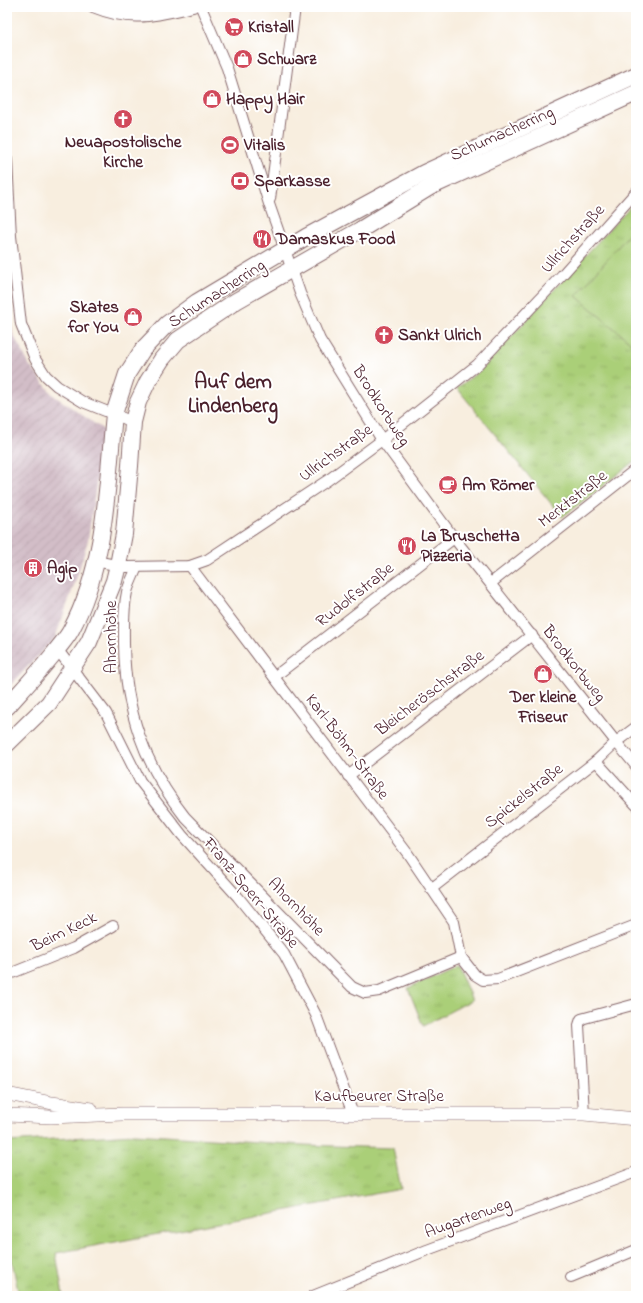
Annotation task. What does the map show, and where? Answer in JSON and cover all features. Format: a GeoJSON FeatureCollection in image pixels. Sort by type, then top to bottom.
{"type":"FeatureCollection","features":[{"type":"Feature","properties":{"kind":"main road","name":"Schumacherring"},"geometry":{"type":"LineString","coordinates":[[7,707],[57,649],[70,632],[75,622],[85,596],[102,535],[114,414],[127,374],[143,349],[167,324],[196,302],[285,250],[424,173],[636,75]]}},
{"type":"Feature","properties":{"kind":"main road","name":"Schumacherring"},"geometry":{"type":"LineString","coordinates":[[7,744],[49,703],[89,642],[114,581],[118,565],[124,534],[133,422],[138,402],[148,381],[162,359],[178,340],[236,301],[354,234],[430,187],[636,93]]}},
{"type":"Feature","properties":{"kind":"street"},"geometry":{"type":"LineString","coordinates":[[93,7],[109,14],[133,17],[153,17],[193,7]]}},
{"type":"Feature","properties":{"kind":"street","name":"Brodkorbweg"},"geometry":{"type":"LineString","coordinates":[[201,7],[227,68],[269,204],[291,269],[320,340],[382,440],[454,538],[636,766]]}},
{"type":"Feature","properties":{"kind":"street"},"geometry":{"type":"LineString","coordinates":[[269,204],[295,7]]}},
{"type":"Feature","properties":{"kind":"street"},"geometry":{"type":"LineString","coordinates":[[7,160],[11,236],[21,324],[34,359],[46,376],[57,386],[83,402],[133,422]]}},
{"type":"Feature","properties":{"kind":"street","name":"Ullrichstraße"},"geometry":{"type":"LineString","coordinates":[[95,561],[137,567],[190,566],[206,560],[219,552],[322,484],[382,440],[476,365],[562,276],[636,192]]}},
{"type":"Feature","properties":{"kind":"street","name":"Merktstraße"},"geometry":{"type":"LineString","coordinates":[[491,583],[636,469]]}},
{"type":"Feature","properties":{"kind":"street","name":"Rudolfstraße"},"geometry":{"type":"LineString","coordinates":[[274,678],[454,538]]}},
{"type":"Feature","properties":{"kind":"street","name":"Karl-Böhm-Straße"},"geometry":{"type":"LineString","coordinates":[[190,566],[408,854],[454,922],[461,957]]}},
{"type":"Feature","properties":{"kind":"street","name":"Ahornhöhe"},"geometry":{"type":"LineString","coordinates":[[137,567],[127,591],[124,616],[124,668],[129,700],[141,744],[172,800],[185,817],[352,987],[365,992],[378,991],[461,957]]}},
{"type":"Feature","properties":{"kind":"street","name":"Bleicheröschstraße"},"geometry":{"type":"LineString","coordinates":[[348,776],[532,635]]}},
{"type":"Feature","properties":{"kind":"street","name":"Franz-Sperr-Straße"},"geometry":{"type":"LineString","coordinates":[[57,649],[106,713],[140,781],[182,835],[238,897],[284,954],[316,1015],[353,1114]]}},
{"type":"Feature","properties":{"kind":"street","name":"Spickelstraße"},"geometry":{"type":"LineString","coordinates":[[431,889],[596,761],[616,742],[636,727]]}},
{"type":"Feature","properties":{"kind":"street"},"geometry":{"type":"LineString","coordinates":[[596,761],[636,805]]}},
{"type":"Feature","properties":{"kind":"street"},"geometry":{"type":"LineString","coordinates":[[461,957],[475,975],[483,980],[498,979],[636,924]]}},
{"type":"Feature","properties":{"kind":"street","name":"Beim Keck"},"geometry":{"type":"LineString","coordinates":[[7,975],[74,948],[113,926]]}},
{"type":"Feature","properties":{"kind":"street"},"geometry":{"type":"LineString","coordinates":[[584,1114],[579,1025],[581,1019],[636,1004]]}},
{"type":"Feature","properties":{"kind":"street","name":"Kaufbeurer Straße"},"geometry":{"type":"LineString","coordinates":[[7,1094],[52,1104],[122,1114]]}},
{"type":"Feature","properties":{"kind":"street","name":"Kaufbeurer Straße"},"geometry":{"type":"LineString","coordinates":[[7,1115],[51,1117],[122,1114],[584,1114],[636,1119]]}},
{"type":"Feature","properties":{"kind":"street","name":"Augartenweg"},"geometry":{"type":"LineString","coordinates":[[313,1296],[427,1250],[636,1172]]}},
{"type":"Feature","properties":{"kind":"street"},"geometry":{"type":"LineString","coordinates":[[571,1277],[636,1250]]}},
{"type":"Feature","properties":{"kind":"shaded area"},"geometry":{"type":"Polygon","coordinates":[[[7,285],[13,334],[30,366],[53,395],[104,430],[88,540],[76,580],[55,638],[7,689],[7,285]]]}},
{"type":"Feature","properties":{"kind":"green space"},"geometry":{"type":"Polygon","coordinates":[[[636,200],[636,460],[562,517],[457,388],[481,370],[636,200]]]}},
{"type":"Feature","properties":{"kind":"green space"},"geometry":{"type":"Polygon","coordinates":[[[636,226],[636,347],[576,296],[636,226]]]}},
{"type":"Feature","properties":{"kind":"green space"},"geometry":{"type":"Polygon","coordinates":[[[457,965],[472,1000],[423,1026],[408,988],[457,965]]]}},
{"type":"Feature","properties":{"kind":"green space"},"geometry":{"type":"Polygon","coordinates":[[[134,1134],[303,1145],[393,1148],[401,1189],[56,1253],[63,1296],[19,1296],[9,1246],[7,1246],[7,1142],[134,1134]]]}},
{"type":"Feature","properties":{"kind":"place","name":"Kristall"},"geometry":{"type":"Point","coordinates":[234,27]}},
{"type":"Feature","properties":{"kind":"place","name":"Schwarz"},"geometry":{"type":"Point","coordinates":[243,59]}},
{"type":"Feature","properties":{"kind":"place","name":"Happy Hair"},"geometry":{"type":"Point","coordinates":[212,99]}},
{"type":"Feature","properties":{"kind":"place","name":"Neuapostolische Kirche"},"geometry":{"type":"Point","coordinates":[123,119]}},
{"type":"Feature","properties":{"kind":"place","name":"Vitalis"},"geometry":{"type":"Point","coordinates":[230,145]}},
{"type":"Feature","properties":{"kind":"place","name":"Sparkasse"},"geometry":{"type":"Point","coordinates":[240,181]}},
{"type":"Feature","properties":{"kind":"place","name":"Damaskus Food"},"geometry":{"type":"Point","coordinates":[262,239]}},
{"type":"Feature","properties":{"kind":"place","name":"Skates for You"},"geometry":{"type":"Point","coordinates":[133,317]}},
{"type":"Feature","properties":{"kind":"place","name":"Sankt Ulrich"},"geometry":{"type":"Point","coordinates":[384,335]}},
{"type":"Feature","properties":{"kind":"place","name":"Am Römer"},"geometry":{"type":"Point","coordinates":[448,485]}},
{"type":"Feature","properties":{"kind":"place","name":"La Bruschetta Pizzeria"},"geometry":{"type":"Point","coordinates":[407,546]}},
{"type":"Feature","properties":{"kind":"place","name":"Agip"},"geometry":{"type":"Point","coordinates":[33,568]}},
{"type":"Feature","properties":{"kind":"place","name":"Der kleine Friseur"},"geometry":{"type":"Point","coordinates":[543,674]}},
{"type":"Feature","properties":{"kind":"district","name":"Auf dem Lindenberg"},"geometry":{"type":"Point","coordinates":[233,395]}}]}
